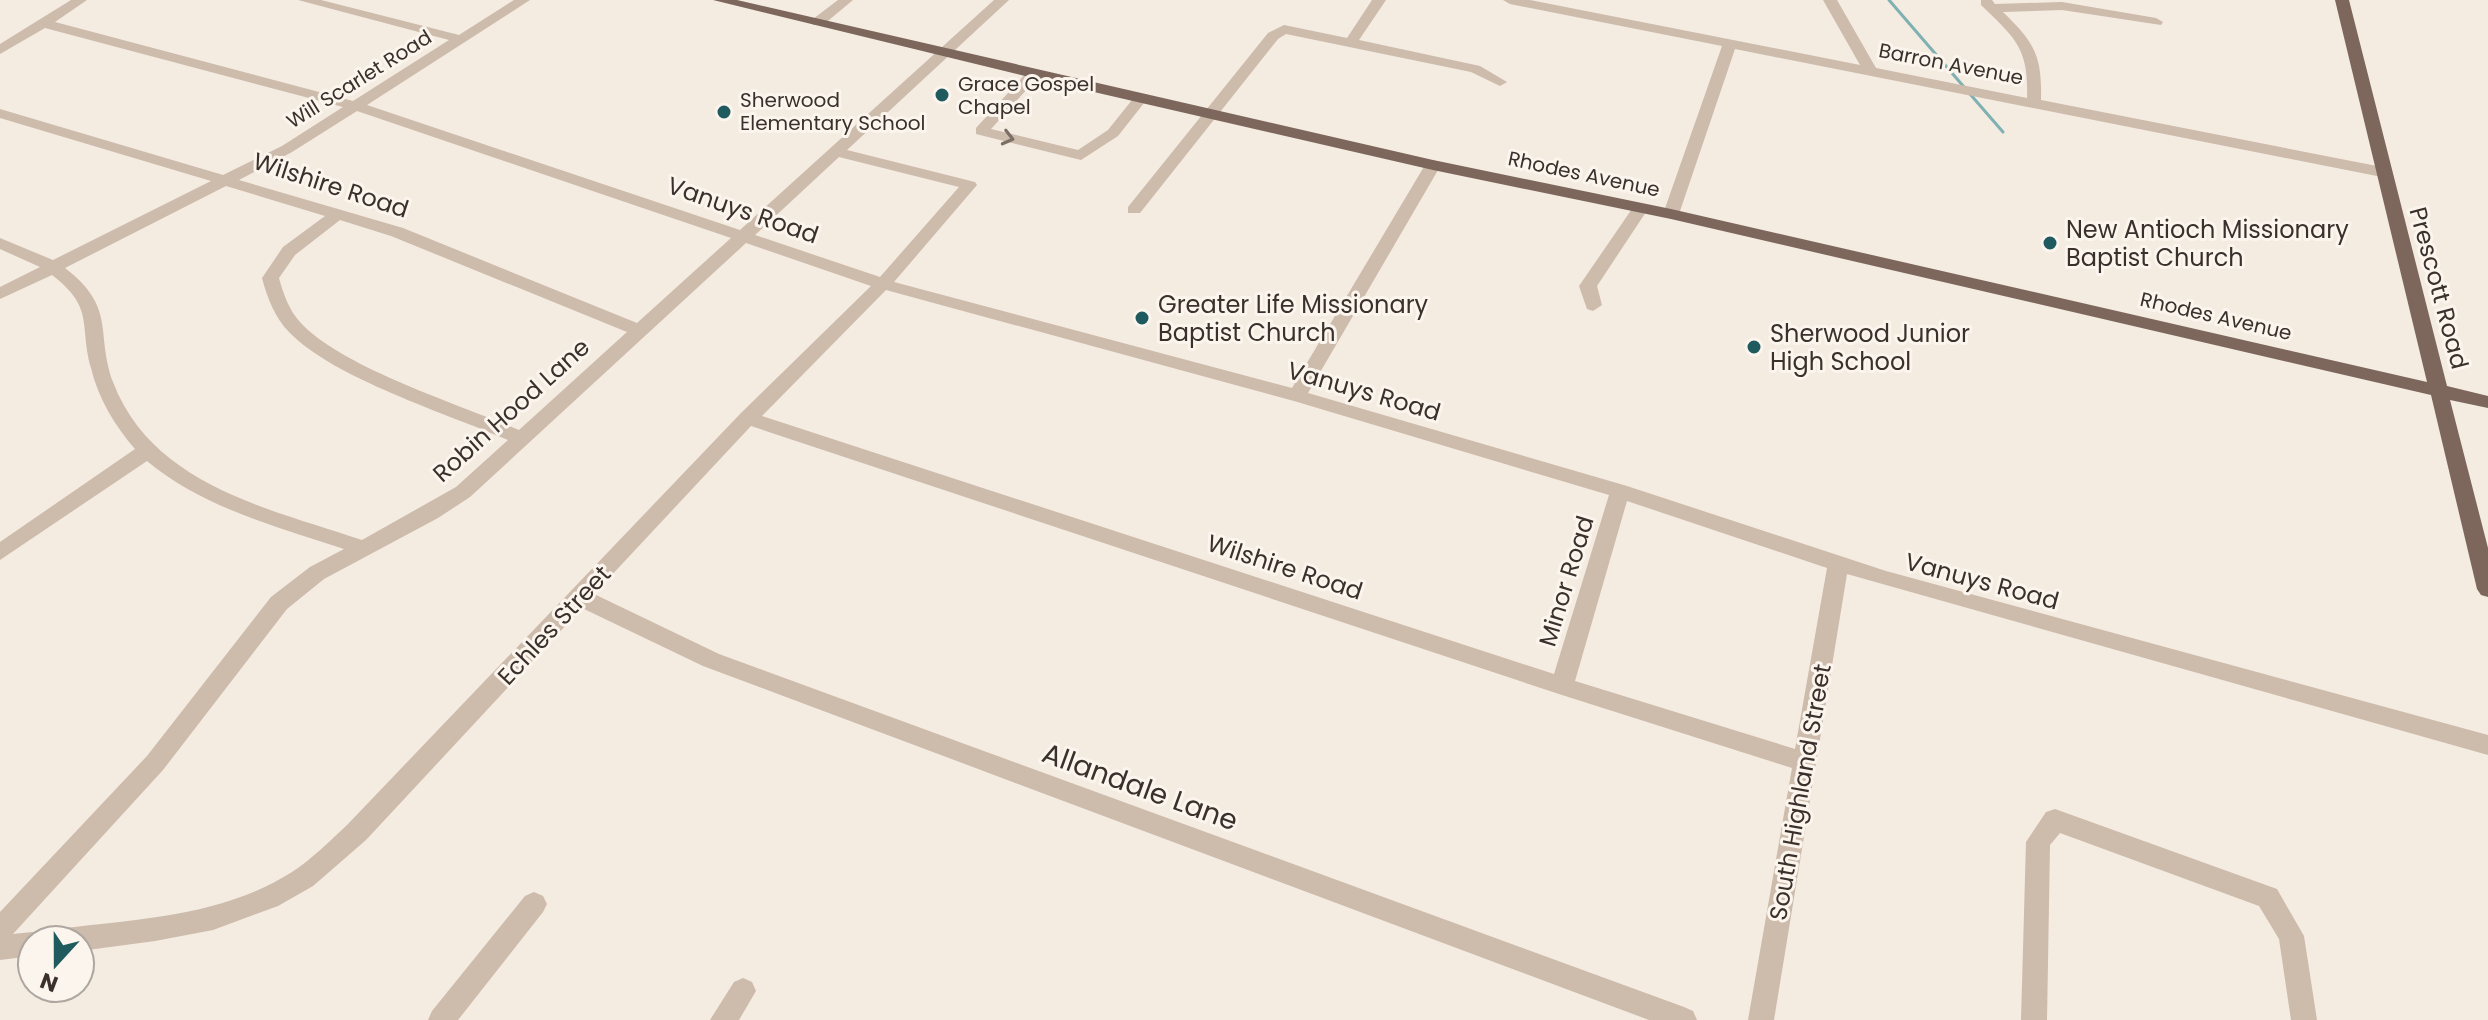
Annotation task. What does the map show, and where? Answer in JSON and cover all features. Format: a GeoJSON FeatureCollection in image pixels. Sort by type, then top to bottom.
{"type":"FeatureCollection","features":[{"type":"Feature","properties":{"kind":"main road","name":"Rhodes Avenue"},"geometry":{"type":"LineString","coordinates":[[720,0],[1433,165],[1671,214],[2439,389]]}},
{"type":"Feature","properties":{"kind":"main road","name":"Prescott Road"},"geometry":{"type":"LineString","coordinates":[[2342,0],[2382,172],[2488,589]]}},
{"type":"Feature","properties":{"kind":"main road"},"geometry":{"type":"LineString","coordinates":[[2439,389],[2488,402]]}},
{"type":"Feature","properties":{"kind":"street"},"geometry":{"type":"LineString","coordinates":[[0,50],[80,0]]}},
{"type":"Feature","properties":{"kind":"street"},"geometry":{"type":"LineString","coordinates":[[305,0],[460,39]]}},
{"type":"Feature","properties":{"kind":"street","name":"Will Scarlet Road"},"geometry":{"type":"LineString","coordinates":[[0,294],[231,181],[523,0]]}},
{"type":"Feature","properties":{"kind":"street"},"geometry":{"type":"LineString","coordinates":[[818,22],[846,0]]}},
{"type":"Feature","properties":{"kind":"street","name":"Robin Hood Lane"},"geometry":{"type":"LineString","coordinates":[[0,930],[155,763],[279,603],[317,573],[431,513],[463,492],[1002,0]]}},
{"type":"Feature","properties":{"kind":"street"},"geometry":{"type":"LineString","coordinates":[[1350,43],[1379,0]]}},
{"type":"Feature","properties":{"kind":"street","name":"Barron Avenue"},"geometry":{"type":"LineString","coordinates":[[1510,0],[2382,172]]}},
{"type":"Feature","properties":{"kind":"street"},"geometry":{"type":"LineString","coordinates":[[1830,0],[1870,70]]}},
{"type":"Feature","properties":{"kind":"street"},"geometry":{"type":"LineString","coordinates":[[1988,4],[2062,6],[2156,22]]}},
{"type":"Feature","properties":{"kind":"street"},"geometry":{"type":"LineString","coordinates":[[1988,4],[2029,45],[2036,61],[2034,103]]}},
{"type":"Feature","properties":{"kind":"street","name":"Vanuys Road"},"geometry":{"type":"LineString","coordinates":[[44,23],[356,106],[883,284],[1297,396],[1620,491],[1838,564],[2488,745]]}},
{"type":"Feature","properties":{"kind":"street"},"geometry":{"type":"LineString","coordinates":[[1134,210],[1273,36],[1284,29],[1475,69],[1500,82]]}},
{"type":"Feature","properties":{"kind":"street"},"geometry":{"type":"LineString","coordinates":[[1671,214],[1730,43]]}},
{"type":"Feature","properties":{"kind":"street"},"geometry":{"type":"LineString","coordinates":[[1033,74],[981,131],[1081,155],[1113,133],[1141,98]]}},
{"type":"Feature","properties":{"kind":"street","name":"Wilshire Road"},"geometry":{"type":"LineString","coordinates":[[0,113],[397,232],[639,330]]}},
{"type":"Feature","properties":{"kind":"street","name":"Echles Street"},"geometry":{"type":"LineString","coordinates":[[96,937],[172,928],[239,912],[297,882],[357,832],[748,418],[883,284],[969,185],[836,152]]}},
{"type":"Feature","properties":{"kind":"street"},"geometry":{"type":"LineString","coordinates":[[1297,396],[1433,165]]}},
{"type":"Feature","properties":{"kind":"street"},"geometry":{"type":"LineString","coordinates":[[1593,305],[1588,286],[1640,209]]}},
{"type":"Feature","properties":{"kind":"street"},"geometry":{"type":"LineString","coordinates":[[338,214],[289,251],[270,278],[276,300],[295,329],[324,352],[521,438]]}},
{"type":"Feature","properties":{"kind":"street"},"geometry":{"type":"LineString","coordinates":[[0,243],[32,254],[55,267],[80,291],[94,317],[98,359],[115,408],[147,451],[175,474],[214,494],[363,548]]}},
{"type":"Feature","properties":{"kind":"street","name":"Wilshire Road"},"geometry":{"type":"LineString","coordinates":[[748,418],[1562,686],[1806,762]]}},
{"type":"Feature","properties":{"kind":"street"},"geometry":{"type":"LineString","coordinates":[[0,552],[147,451]]}},
{"type":"Feature","properties":{"kind":"street","name":"Minor Road"},"geometry":{"type":"LineString","coordinates":[[1562,686],[1620,491]]}},
{"type":"Feature","properties":{"kind":"street","name":"South Highland Street"},"geometry":{"type":"LineString","coordinates":[[1761,1020],[1838,564]]}},
{"type":"Feature","properties":{"kind":"street","name":"Allandale Lane"},"geometry":{"type":"LineString","coordinates":[[580,597],[711,660],[1684,1020]]}},
{"type":"Feature","properties":{"kind":"street"},"geometry":{"type":"LineString","coordinates":[[2034,1020],[2038,842],[2055,820],[2268,897],[2291,936],[2304,1020]]}},
{"type":"Feature","properties":{"kind":"street"},"geometry":{"type":"LineString","coordinates":[[441,1020],[534,904]]}},
{"type":"Feature","properties":{"kind":"street"},"geometry":{"type":"LineString","coordinates":[[723,1020],[743,991]]}},
{"type":"Feature","properties":{"kind":"waterway"},"geometry":{"type":"LineString","coordinates":[[1889,0],[1964,87]]}},
{"type":"Feature","properties":{"kind":"waterway"},"geometry":{"type":"LineString","coordinates":[[1970,94],[2003,132]]}},
{"type":"Feature","properties":{"kind":"place","name":"Grace Gospel Chapel"},"geometry":{"type":"Point","coordinates":[942,95]}},
{"type":"Feature","properties":{"kind":"place","name":"Sherwood Elementary School"},"geometry":{"type":"Point","coordinates":[724,112]}},
{"type":"Feature","properties":{"kind":"place","name":"New Antioch Missionary Baptist Church"},"geometry":{"type":"Point","coordinates":[2050,243]}},
{"type":"Feature","properties":{"kind":"place","name":"Greater Life Missionary Baptist Church"},"geometry":{"type":"Point","coordinates":[1142,318]}},
{"type":"Feature","properties":{"kind":"place","name":"Sherwood Junior High School"},"geometry":{"type":"Point","coordinates":[1754,347]}}]}
